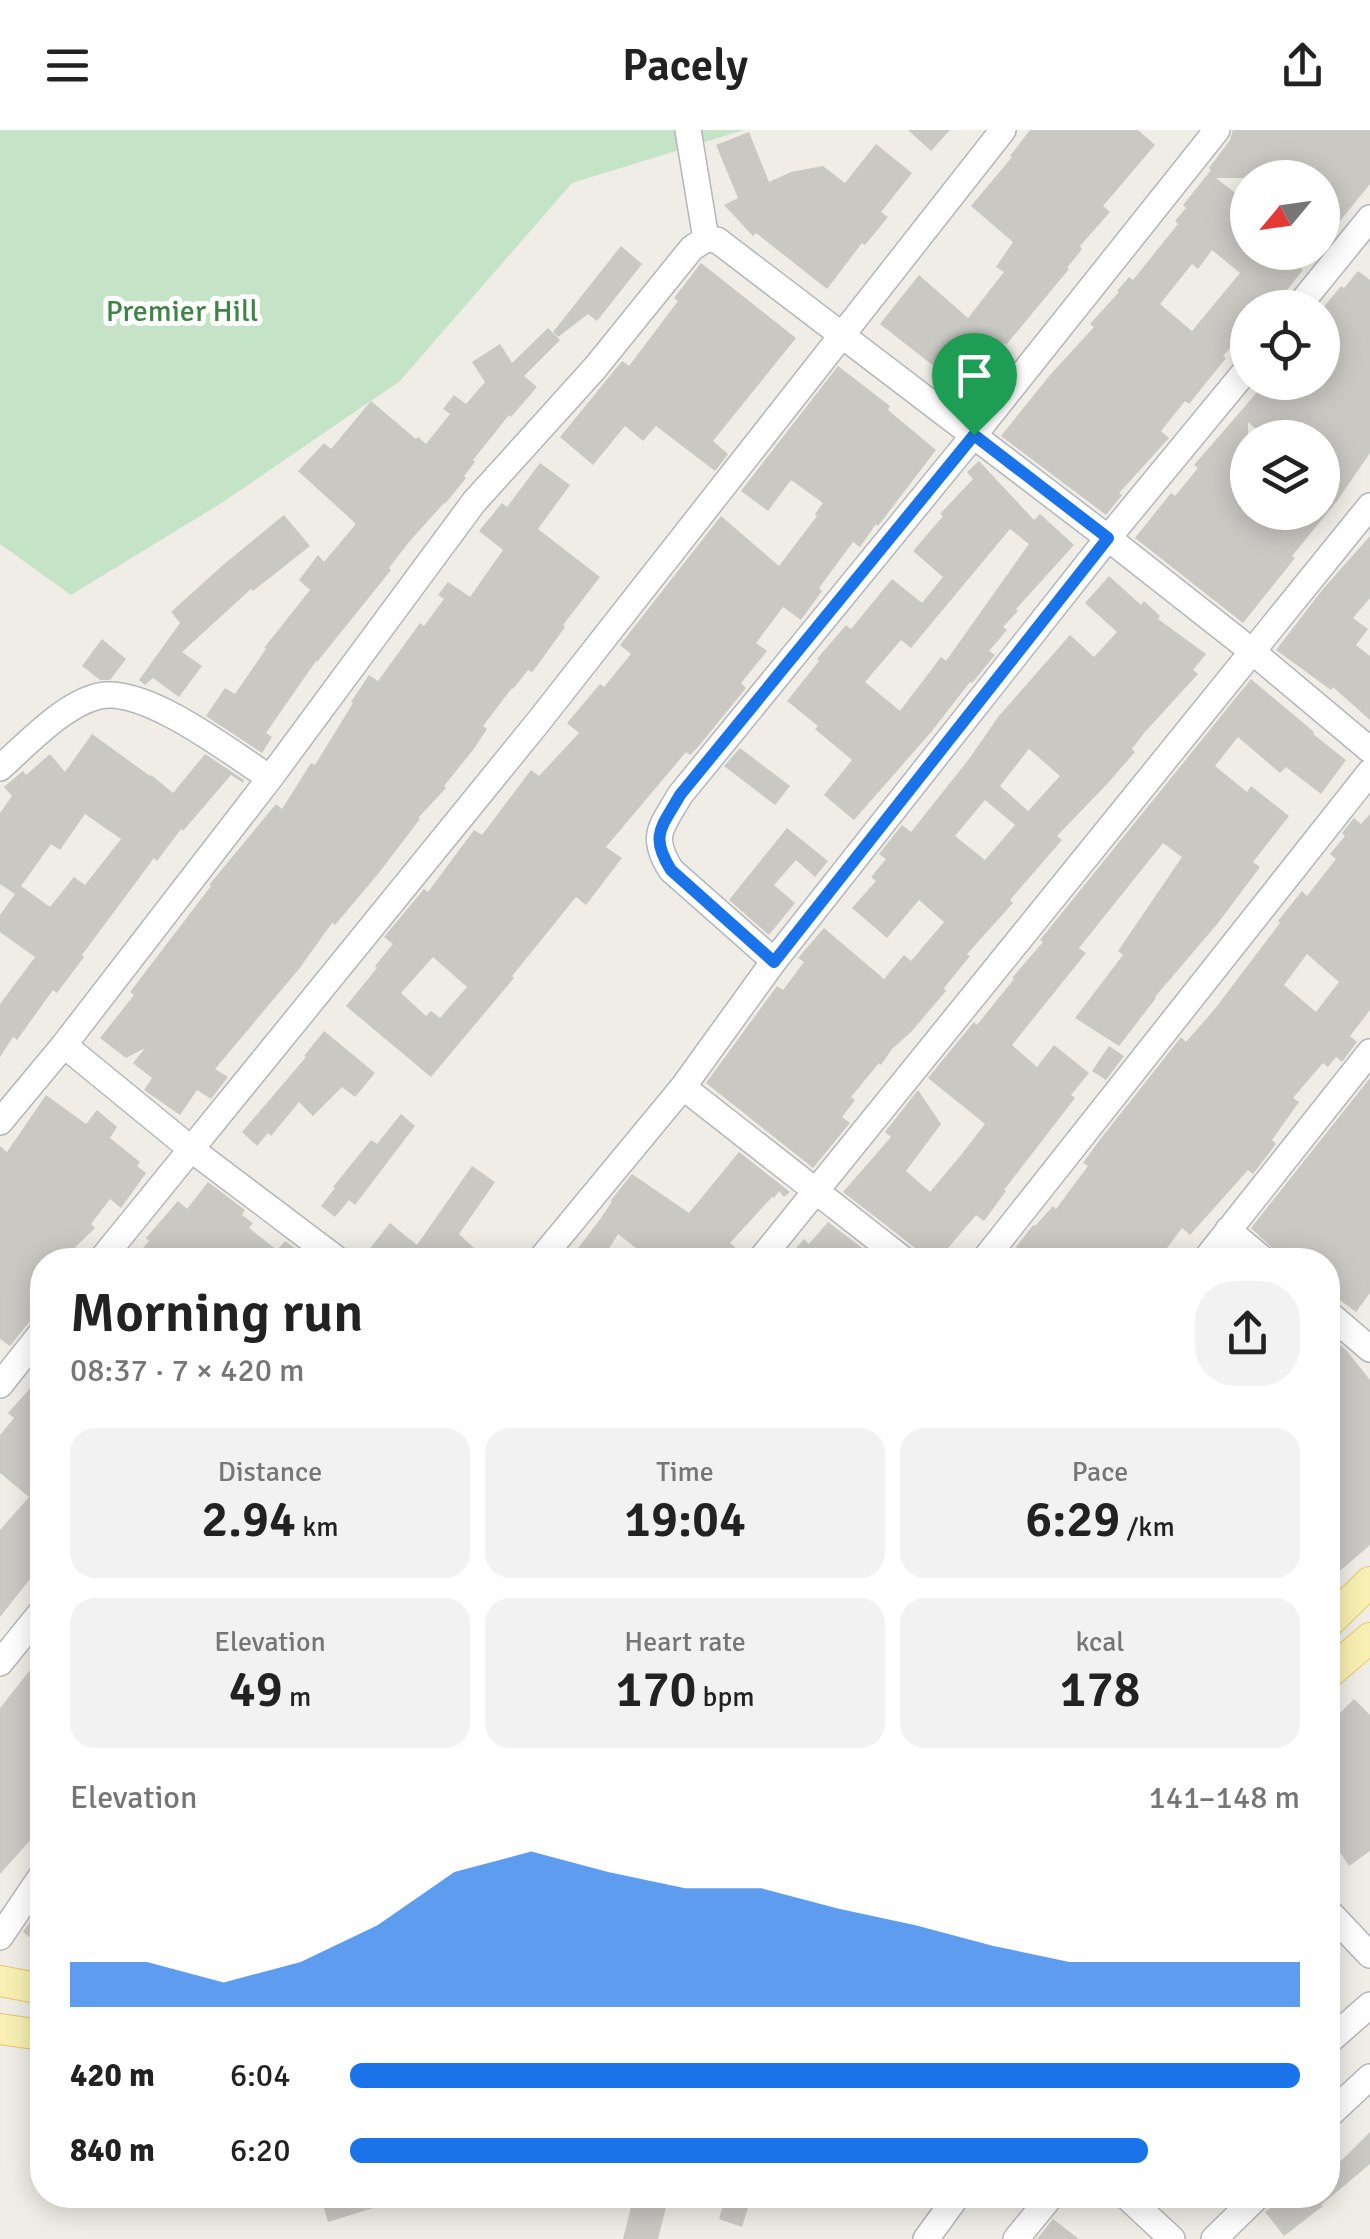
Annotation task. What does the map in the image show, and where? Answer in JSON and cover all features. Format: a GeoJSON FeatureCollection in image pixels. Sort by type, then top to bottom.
{"type":"FeatureCollection","features":[{"type":"Feature","properties":{"kind":"main road"},"geometry":{"type":"LineString","coordinates":[[1340,1611],[1370,1582]]}},
{"type":"Feature","properties":{"kind":"main road"},"geometry":{"type":"LineString","coordinates":[[1340,1664],[1370,1638]]}},
{"type":"Feature","properties":{"kind":"main road"},"geometry":{"type":"LineString","coordinates":[[0,1981],[30,1986]]}},
{"type":"Feature","properties":{"kind":"main road"},"geometry":{"type":"LineString","coordinates":[[0,2029],[30,2033]]}},
{"type":"Feature","properties":{"kind":"street"},"geometry":{"type":"LineString","coordinates":[[688,130],[706,239]]}},
{"type":"Feature","properties":{"kind":"street"},"geometry":{"type":"LineString","coordinates":[[111,1248],[540,721],[1003,130]]}},
{"type":"Feature","properties":{"kind":"street"},"geometry":{"type":"LineString","coordinates":[[774,962],[671,870],[661,854],[658,834],[680,795],[1217,130]]}},
{"type":"Feature","properties":{"kind":"street"},"geometry":{"type":"LineString","coordinates":[[1312,290],[1370,218]]}},
{"type":"Feature","properties":{"kind":"street"},"geometry":{"type":"LineString","coordinates":[[0,1122],[64,1046],[270,778],[474,502],[595,368],[692,248],[706,239],[717,240],[1108,538],[1370,750]]}},
{"type":"Feature","properties":{"kind":"street"},"geometry":{"type":"LineString","coordinates":[[550,1248],[683,1087],[774,962],[1108,538],[1230,390]]}},
{"type":"Feature","properties":{"kind":"street"},"geometry":{"type":"LineString","coordinates":[[770,1248],[1370,506]]}},
{"type":"Feature","properties":{"kind":"street"},"geometry":{"type":"LineString","coordinates":[[0,768],[72,708],[100,696],[120,696],[175,716],[270,778]]}},
{"type":"Feature","properties":{"kind":"street"},"geometry":{"type":"LineString","coordinates":[[993,1248],[1370,772]]}},
{"type":"Feature","properties":{"kind":"street"},"geometry":{"type":"LineString","coordinates":[[64,1046],[317,1248]]}},
{"type":"Feature","properties":{"kind":"street"},"geometry":{"type":"LineString","coordinates":[[1214,1248],[1370,1052]]}},
{"type":"Feature","properties":{"kind":"street"},"geometry":{"type":"LineString","coordinates":[[683,1087],[889,1248]]}},
{"type":"Feature","properties":{"kind":"street"},"geometry":{"type":"LineString","coordinates":[[1228,1230],[1250,1248]]}},
{"type":"Feature","properties":{"kind":"street"},"geometry":{"type":"LineString","coordinates":[[1340,1321],[1367,1340]]}},
{"type":"Feature","properties":{"kind":"street"},"geometry":{"type":"LineString","coordinates":[[0,1385],[30,1347]]}},
{"type":"Feature","properties":{"kind":"street"},"geometry":{"type":"LineString","coordinates":[[0,1662],[30,1626]]}},
{"type":"Feature","properties":{"kind":"street"},"geometry":{"type":"LineString","coordinates":[[0,1937],[30,1893]]}},
{"type":"Feature","properties":{"kind":"street"},"geometry":{"type":"LineString","coordinates":[[1340,1924],[1370,1955]]}},
{"type":"Feature","properties":{"kind":"street"},"geometry":{"type":"LineString","coordinates":[[1340,2031],[1370,2005]]}},
{"type":"Feature","properties":{"kind":"street"},"geometry":{"type":"LineString","coordinates":[[1340,2105],[1370,2077]]}},
{"type":"Feature","properties":{"kind":"street"},"geometry":{"type":"LineString","coordinates":[[926,2239],[949,2208]]}},
{"type":"Feature","properties":{"kind":"street"},"geometry":{"type":"LineString","coordinates":[[1016,2239],[1041,2208]]}},
{"type":"Feature","properties":{"kind":"street"},"geometry":{"type":"LineString","coordinates":[[1139,2208],[1172,2239]]}},
{"type":"Feature","properties":{"kind":"street"},"geometry":{"type":"LineString","coordinates":[[1214,2239],[1246,2208]]}},
{"type":"Feature","properties":{"kind":"green space","name":"Premier Hill"},"geometry":{"type":"Polygon","coordinates":[[[0,130],[744,130],[572,183],[400,381],[223,502],[71,595],[0,544],[0,130]]]}},
{"type":"Feature","properties":{"kind":"building"},"geometry":{"type":"Polygon","coordinates":[[[908,130],[950,130],[931,151],[908,130]]]}},
{"type":"Feature","properties":{"kind":"building"},"geometry":{"type":"Polygon","coordinates":[[[1030,130],[1138,130],[1155,145],[1103,206],[1110,212],[1080,246],[1082,249],[1069,269],[967,392],[880,324],[919,275],[968,318],[1004,272],[996,267],[1013,242],[971,206],[1030,130]]]}},
{"type":"Feature","properties":{"kind":"building"},"geometry":{"type":"Polygon","coordinates":[[[1233,130],[1370,130],[1370,184],[1340,221],[1340,160],[1230,160],[1230,178],[1216,178],[1230,189],[1230,265],[1212,250],[1198,269],[1192,264],[1160,304],[1192,331],[1240,273],[1236,270],[1303,270],[1287,290],[1230,290],[1230,348],[1223,356],[1226,358],[1161,431],[1169,438],[1119,493],[1122,495],[1106,515],[1001,436],[1094,327],[1090,324],[1117,291],[1129,277],[1133,280],[1178,224],[1175,221],[1186,208],[1183,205],[1233,130]]]}},
{"type":"Feature","properties":{"kind":"building"},"geometry":{"type":"Polygon","coordinates":[[[749,132],[769,182],[791,172],[823,166],[845,183],[876,144],[912,173],[881,212],[888,217],[865,245],[862,243],[827,289],[756,233],[753,236],[724,205],[738,198],[716,145],[749,132]]]}},
{"type":"Feature","properties":{"kind":"building"},"geometry":{"type":"Polygon","coordinates":[[[621,246],[642,264],[597,321],[588,314],[558,337],[553,332],[621,246]]]}},
{"type":"Feature","properties":{"kind":"building"},"geometry":{"type":"Polygon","coordinates":[[[701,263],[796,338],[713,441],[728,454],[715,471],[656,426],[643,441],[625,426],[593,465],[560,437],[622,361],[629,366],[701,263]]]}},
{"type":"Feature","properties":{"kind":"building"},"geometry":{"type":"Polygon","coordinates":[[[1358,271],[1370,280],[1370,453],[1340,497],[1340,420],[1233,420],[1250,400],[1340,400],[1338,290],[1344,288],[1358,271]]]}},
{"type":"Feature","properties":{"kind":"building"},"geometry":{"type":"Polygon","coordinates":[[[548,328],[560,340],[524,376],[537,387],[509,415],[473,460],[466,478],[409,542],[391,570],[316,661],[266,733],[272,737],[262,753],[206,716],[225,688],[235,694],[264,648],[310,590],[299,580],[318,555],[324,562],[355,525],[298,471],[324,443],[331,449],[371,401],[426,444],[450,414],[443,409],[454,395],[466,404],[485,382],[472,362],[500,344],[512,363],[548,328]]]}},
{"type":"Feature","properties":{"kind":"building"},"geometry":{"type":"Polygon","coordinates":[[[838,366],[890,406],[888,410],[936,450],[860,547],[853,542],[801,620],[783,607],[756,643],[767,651],[741,683],[746,688],[606,847],[622,858],[586,905],[576,897],[431,1077],[346,1006],[393,944],[384,937],[424,889],[428,892],[474,830],[482,835],[531,770],[539,776],[579,733],[567,723],[631,654],[620,645],[721,516],[779,566],[823,503],[791,480],[768,511],[741,491],[838,366]],[[433,957],[401,993],[426,1016],[431,1011],[440,1018],[467,987],[433,957]]]}},
{"type":"Feature","properties":{"kind":"building"},"geometry":{"type":"Polygon","coordinates":[[[1230,424],[1230,530],[1313,530],[1243,623],[1135,538],[1171,493],[1175,496],[1198,468],[1194,465],[1230,424]]]}},
{"type":"Feature","properties":{"kind":"building"},"geometry":{"type":"Polygon","coordinates":[[[979,461],[1034,520],[1040,514],[1074,545],[1003,627],[1007,630],[989,651],[995,655],[854,820],[824,795],[852,760],[787,701],[846,625],[851,629],[892,579],[922,603],[943,577],[913,551],[973,479],[967,472],[979,461]],[[1010,529],[911,648],[901,640],[865,682],[900,711],[941,657],[946,661],[1029,544],[1010,529]]]}},
{"type":"Feature","properties":{"kind":"building"},"geometry":{"type":"Polygon","coordinates":[[[540,463],[570,485],[538,529],[600,577],[537,666],[532,672],[528,670],[483,726],[487,729],[446,788],[215,1069],[228,1077],[211,1099],[197,1090],[180,1115],[144,1090],[152,1078],[133,1063],[145,1048],[126,1058],[100,1038],[209,885],[276,804],[282,809],[311,763],[315,765],[369,675],[378,681],[420,623],[424,626],[444,599],[438,595],[448,582],[470,597],[503,550],[479,531],[502,503],[507,507],[540,463]]]}},
{"type":"Feature","properties":{"kind":"building"},"geometry":{"type":"Polygon","coordinates":[[[284,515],[310,546],[251,589],[182,652],[202,666],[179,697],[153,678],[145,685],[139,680],[180,623],[171,612],[284,515]]]}},
{"type":"Feature","properties":{"kind":"building"},"geometry":{"type":"Polygon","coordinates":[[[1370,536],[1370,598],[1353,618],[1368,629],[1356,645],[1370,656],[1370,720],[1333,687],[1331,690],[1276,650],[1370,536]]]}},
{"type":"Feature","properties":{"kind":"building"},"geometry":{"type":"Polygon","coordinates":[[[1109,576],[1206,654],[1193,670],[1198,674],[1144,733],[1132,749],[1135,752],[1057,836],[1062,840],[967,954],[970,956],[944,988],[946,991],[851,1097],[855,1100],[842,1117],[850,1123],[813,1168],[706,1083],[777,986],[783,990],[804,962],[798,958],[824,928],[884,979],[904,955],[911,961],[944,922],[919,900],[887,938],[852,908],[876,881],[871,877],[886,859],[879,854],[902,825],[911,832],[998,717],[1070,635],[1094,657],[1117,632],[1085,603],[1109,576]],[[1029,749],[1000,786],[1028,811],[1060,776],[1029,749]],[[985,800],[955,836],[985,860],[1015,825],[985,800]]]}},
{"type":"Feature","properties":{"kind":"building"},"geometry":{"type":"Polygon","coordinates":[[[102,639],[126,659],[110,680],[100,680],[82,666],[102,639]]]}},
{"type":"Feature","properties":{"kind":"building"},"geometry":{"type":"Polygon","coordinates":[[[1251,679],[1346,760],[1321,794],[1286,767],[1280,773],[1238,737],[1215,766],[1247,792],[1251,786],[1289,816],[1253,862],[1260,867],[1119,1046],[1075,1018],[1123,955],[1118,951],[1182,857],[1163,843],[1079,948],[1086,953],[1012,1045],[1037,1067],[1054,1045],[1089,1073],[1071,1095],[1075,1098],[984,1221],[976,1215],[948,1248],[915,1248],[843,1192],[891,1137],[885,1132],[918,1090],[941,1124],[906,1171],[930,1192],[961,1155],[985,1124],[928,1078],[974,1022],[977,1025],[1043,942],[1040,940],[1251,679]]]}},
{"type":"Feature","properties":{"kind":"building"},"geometry":{"type":"Polygon","coordinates":[[[92,734],[173,793],[205,754],[244,780],[243,783],[231,775],[157,861],[154,858],[57,993],[53,990],[0,1057],[0,1004],[35,957],[0,932],[0,915],[15,894],[0,884],[0,813],[12,796],[4,787],[23,771],[26,775],[50,754],[65,772],[92,734]],[[85,814],[60,850],[51,844],[21,886],[50,907],[74,877],[85,885],[121,839],[85,814]]]}},
{"type":"Feature","properties":{"kind":"building"},"geometry":{"type":"Polygon","coordinates":[[[740,748],[790,786],[775,805],[724,766],[740,748]]]}},
{"type":"Feature","properties":{"kind":"building"},"geometry":{"type":"Polygon","coordinates":[[[1370,814],[1370,1010],[1350,1036],[1357,1042],[1342,1062],[1336,1057],[1328,1067],[1323,1063],[1293,1098],[1299,1102],[1272,1140],[1276,1144],[1253,1174],[1248,1170],[1190,1235],[1182,1228],[1167,1248],[1015,1248],[1033,1225],[1053,1206],[1056,1209],[1088,1166],[1083,1163],[1099,1141],[1181,1037],[1186,1042],[1214,1010],[1302,891],[1307,896],[1336,859],[1330,854],[1354,818],[1361,824],[1370,814]],[[1307,954],[1284,985],[1316,1012],[1339,982],[1307,954]]]}},
{"type":"Feature","properties":{"kind":"building"},"geometry":{"type":"Polygon","coordinates":[[[787,828],[828,861],[815,877],[796,860],[774,885],[795,903],[769,935],[729,900],[787,828]]]}},
{"type":"Feature","properties":{"kind":"building"},"geometry":{"type":"Polygon","coordinates":[[[324,1031],[375,1073],[355,1097],[342,1087],[313,1116],[299,1102],[271,1136],[268,1133],[257,1146],[242,1132],[324,1031]]]}},
{"type":"Feature","properties":{"kind":"building"},"geometry":{"type":"Polygon","coordinates":[[[1109,1046],[1124,1056],[1106,1080],[1092,1071],[1109,1046]]]}},
{"type":"Feature","properties":{"kind":"building"},"geometry":{"type":"Polygon","coordinates":[[[1370,1078],[1370,1293],[1356,1312],[1340,1300],[1340,1248],[1272,1248],[1251,1228],[1370,1078]]]}},
{"type":"Feature","properties":{"kind":"building"},"geometry":{"type":"Polygon","coordinates":[[[46,1095],[86,1124],[97,1110],[117,1127],[110,1138],[140,1162],[137,1166],[146,1173],[121,1208],[110,1199],[91,1224],[95,1228],[74,1248],[30,1248],[30,1321],[10,1346],[0,1339],[0,1146],[7,1152],[46,1095]]]}},
{"type":"Feature","properties":{"kind":"building"},"geometry":{"type":"Polygon","coordinates":[[[401,1114],[415,1126],[355,1205],[349,1200],[335,1217],[321,1206],[333,1187],[371,1140],[377,1144],[401,1114]]]}},
{"type":"Feature","properties":{"kind":"building"},"geometry":{"type":"Polygon","coordinates":[[[739,1152],[790,1192],[784,1197],[779,1191],[772,1197],[730,1243],[736,1248],[636,1248],[618,1234],[609,1248],[578,1248],[632,1174],[689,1213],[739,1152]]]}},
{"type":"Feature","properties":{"kind":"building"},"geometry":{"type":"Polygon","coordinates":[[[472,1166],[495,1182],[459,1234],[474,1248],[370,1248],[390,1223],[417,1245],[472,1166]]]}},
{"type":"Feature","properties":{"kind":"building"},"geometry":{"type":"Polygon","coordinates":[[[208,1182],[245,1210],[242,1215],[253,1223],[249,1228],[274,1248],[143,1248],[149,1241],[146,1238],[178,1201],[187,1209],[208,1182]]]}},
{"type":"Feature","properties":{"kind":"building"},"geometry":{"type":"Polygon","coordinates":[[[828,1222],[862,1248],[796,1248],[804,1239],[809,1244],[828,1222]]]}},
{"type":"Feature","properties":{"kind":"building"},"geometry":{"type":"Polygon","coordinates":[[[1340,1345],[1370,1380],[1370,1545],[1340,1571],[1340,1345]]]}},
{"type":"Feature","properties":{"kind":"building"},"geometry":{"type":"Polygon","coordinates":[[[30,1388],[30,1579],[0,1617],[0,1530],[29,1497],[0,1473],[0,1435],[14,1418],[8,1413],[30,1388]]]}},
{"type":"Feature","properties":{"kind":"building"},"geometry":{"type":"Polygon","coordinates":[[[30,1670],[30,1841],[0,1874],[0,1708],[30,1670]]]}},
{"type":"Feature","properties":{"kind":"building"},"geometry":{"type":"Polygon","coordinates":[[[1354,1699],[1370,1715],[1370,1851],[1349,1866],[1340,1852],[1340,1713],[1354,1699]]]}},
{"type":"Feature","properties":{"kind":"building"},"geometry":{"type":"Polygon","coordinates":[[[1370,2132],[1370,2164],[1340,2189],[1341,2161],[1370,2132]]]}},
{"type":"Feature","properties":{"kind":"building"},"geometry":{"type":"Polygon","coordinates":[[[324,2208],[373,2208],[328,2222],[324,2208]]]}},
{"type":"Feature","properties":{"kind":"building"},"geometry":{"type":"Polygon","coordinates":[[[631,2208],[666,2208],[658,2239],[623,2239],[631,2208]]]}},
{"type":"Feature","properties":{"kind":"building"},"geometry":{"type":"Polygon","coordinates":[[[722,2208],[748,2208],[742,2227],[719,2219],[722,2208]]]}},
{"type":"Feature","properties":{"kind":"building"},"geometry":{"type":"Polygon","coordinates":[[[1270,2208],[1320,2208],[1284,2236],[1265,2212],[1270,2208]]]}},
{"type":"Feature","properties":{"kind":"building"},"geometry":{"type":"Polygon","coordinates":[[[1053,2219],[1079,2239],[1037,2239],[1053,2219]]]}},
{"type":"Feature","properties":{"kind":"route"},"geometry":{"type":"LineString","coordinates":[[974,435],[1108,538],[774,962],[671,870],[661,854],[658,834],[680,795],[974,435]]}}]}
